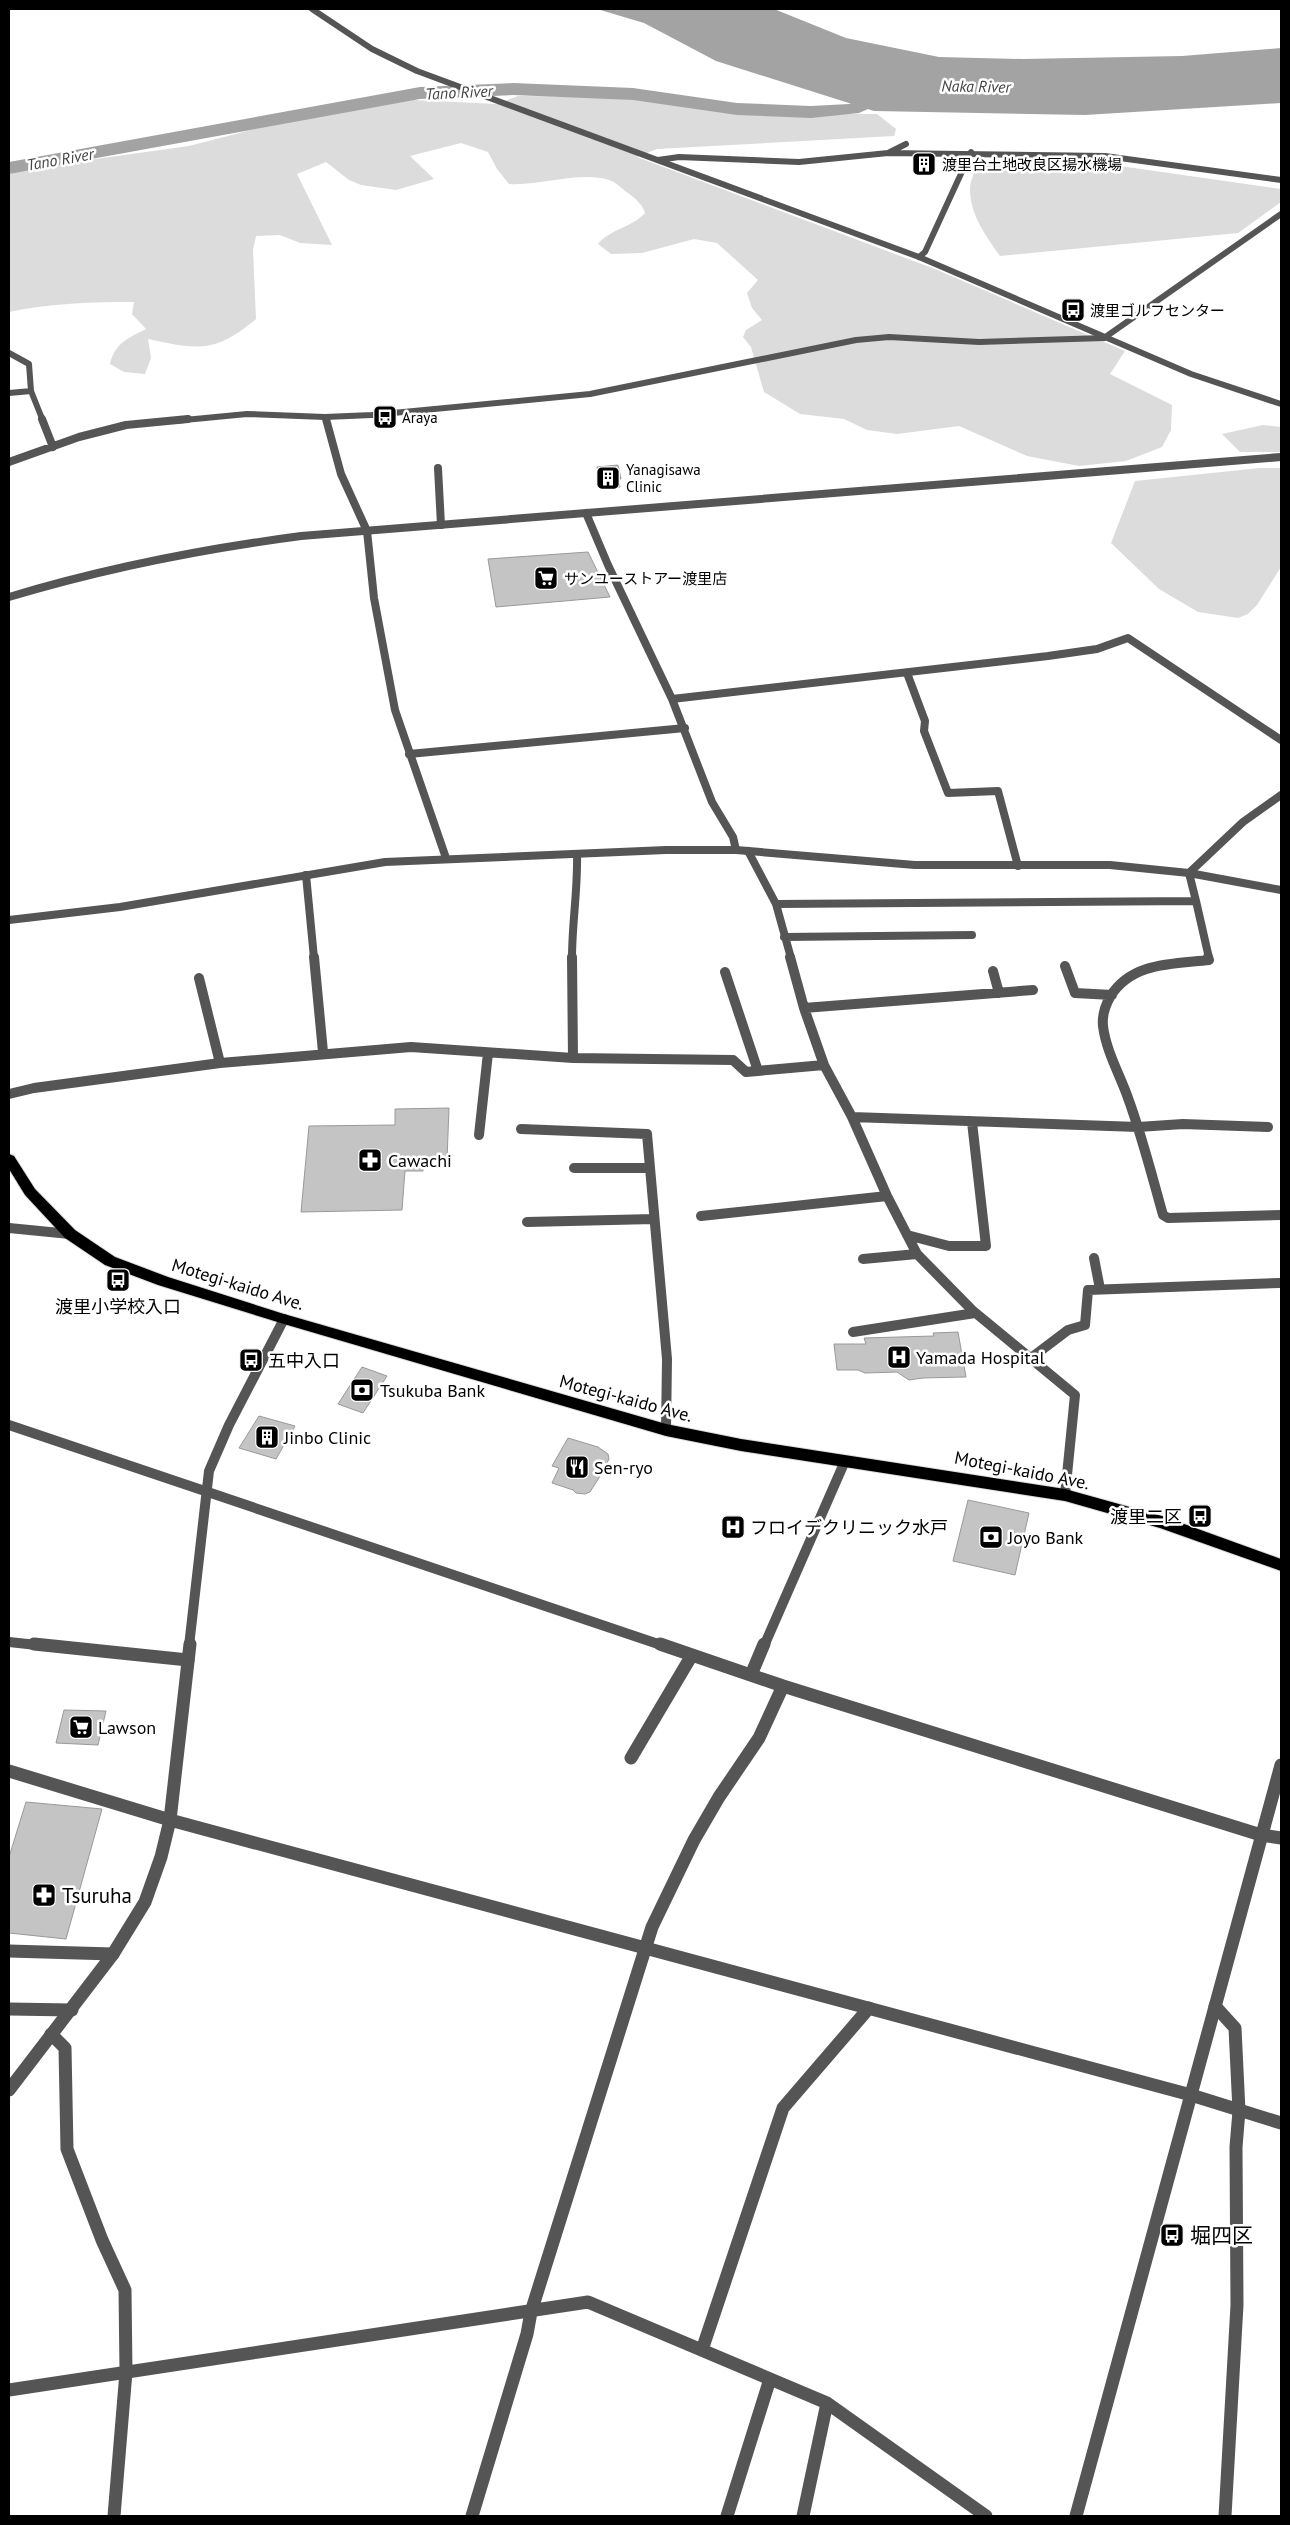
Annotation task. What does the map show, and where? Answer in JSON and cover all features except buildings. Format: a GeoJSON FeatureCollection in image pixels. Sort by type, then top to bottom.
{"type":"FeatureCollection","features":[{"type":"Feature","properties":{"kind":"highway","name":"Motegi-kaido Ave."},"geometry":{"type":"LineString","coordinates":[[9,1159],[30,1192],[47,1213],[88,1248],[135,1271],[284,1319],[666,1430],[741,1445],[845,1462],[1065,1494],[1162,1522],[1281,1565]]}},
{"type":"Feature","properties":{"kind":"street"},"geometry":{"type":"LineString","coordinates":[[312,9],[372,49],[417,70],[919,257],[1191,374],[1281,404]]}},
{"type":"Feature","properties":{"kind":"street"},"geometry":{"type":"LineString","coordinates":[[888,153],[906,144]]}},
{"type":"Feature","properties":{"kind":"street"},"geometry":{"type":"LineString","coordinates":[[658,160],[679,157],[799,162],[888,153],[971,152],[1105,156],[1281,180]]}},
{"type":"Feature","properties":{"kind":"street"},"geometry":{"type":"LineString","coordinates":[[919,257],[924,252],[971,152]]}},
{"type":"Feature","properties":{"kind":"street"},"geometry":{"type":"LineString","coordinates":[[9,462],[106,429],[172,420],[247,414],[372,415],[590,394],[811,348],[865,340],[904,337],[979,342],[1104,338],[1281,214]]}},
{"type":"Feature","properties":{"kind":"street"},"geometry":{"type":"LineString","coordinates":[[9,353],[29,364],[31,391],[53,447]]}},
{"type":"Feature","properties":{"kind":"street"},"geometry":{"type":"LineString","coordinates":[[9,393],[31,391]]}},
{"type":"Feature","properties":{"kind":"street"},"geometry":{"type":"LineString","coordinates":[[325,416],[341,474],[367,530],[374,598],[388,683],[409,754],[446,858]]}},
{"type":"Feature","properties":{"kind":"street"},"geometry":{"type":"LineString","coordinates":[[9,597],[97,572],[172,555],[251,542],[367,530],[1281,457]]}},
{"type":"Feature","properties":{"kind":"street"},"geometry":{"type":"LineString","coordinates":[[438,468],[441,525]]}},
{"type":"Feature","properties":{"kind":"street"},"geometry":{"type":"LineString","coordinates":[[586,513],[608,565],[685,728],[712,802],[733,837],[736,850]]}},
{"type":"Feature","properties":{"kind":"street"},"geometry":{"type":"LineString","coordinates":[[672,699],[907,673],[1097,648],[1128,638],[1281,740]]}},
{"type":"Feature","properties":{"kind":"street"},"geometry":{"type":"LineString","coordinates":[[907,673],[925,721],[924,731],[948,794],[998,791],[1018,866]]}},
{"type":"Feature","properties":{"kind":"street"},"geometry":{"type":"LineString","coordinates":[[409,754],[685,728]]}},
{"type":"Feature","properties":{"kind":"street"},"geometry":{"type":"LineString","coordinates":[[1189,873],[1243,822],[1281,795]]}},
{"type":"Feature","properties":{"kind":"street"},"geometry":{"type":"LineString","coordinates":[[9,920],[120,907],[385,862],[446,858],[736,850],[915,865],[1110,865],[1189,873],[1281,890]]}},
{"type":"Feature","properties":{"kind":"street"},"geometry":{"type":"LineString","coordinates":[[748,851],[776,904],[804,1008],[824,1065],[852,1117],[886,1196],[917,1254],[975,1313],[1075,1395],[1065,1494]]}},
{"type":"Feature","properties":{"kind":"street"},"geometry":{"type":"LineString","coordinates":[[573,1058],[572,929],[578,887],[577,854]]}},
{"type":"Feature","properties":{"kind":"street"},"geometry":{"type":"LineString","coordinates":[[1189,873],[1209,960],[1152,967],[1134,973],[1121,983],[1112,995],[1106,1007],[1102,1025],[1138,1128],[1163,1215],[1168,1218],[1281,1216]]}},
{"type":"Feature","properties":{"kind":"street"},"geometry":{"type":"LineString","coordinates":[[306,875],[323,1052]]}},
{"type":"Feature","properties":{"kind":"street"},"geometry":{"type":"LineString","coordinates":[[776,904],[1196,901]]}},
{"type":"Feature","properties":{"kind":"street"},"geometry":{"type":"LineString","coordinates":[[784,936],[972,935]]}},
{"type":"Feature","properties":{"kind":"street"},"geometry":{"type":"LineString","coordinates":[[1064,966],[1075,993],[1112,995]]}},
{"type":"Feature","properties":{"kind":"street"},"geometry":{"type":"LineString","coordinates":[[994,971],[999,993]]}},
{"type":"Feature","properties":{"kind":"street"},"geometry":{"type":"LineString","coordinates":[[724,972],[758,1071]]}},
{"type":"Feature","properties":{"kind":"street"},"geometry":{"type":"LineString","coordinates":[[199,978],[220,1063]]}},
{"type":"Feature","properties":{"kind":"street"},"geometry":{"type":"LineString","coordinates":[[804,1008],[1033,990]]}},
{"type":"Feature","properties":{"kind":"street"},"geometry":{"type":"LineString","coordinates":[[9,1094],[34,1088],[220,1063],[323,1052],[411,1046],[573,1058],[733,1060],[746,1072],[824,1065]]}},
{"type":"Feature","properties":{"kind":"street"},"geometry":{"type":"LineString","coordinates":[[479,1135],[488,1053]]}},
{"type":"Feature","properties":{"kind":"street"},"geometry":{"type":"LineString","coordinates":[[852,1117],[1138,1128],[1183,1124],[1268,1127]]}},
{"type":"Feature","properties":{"kind":"street"},"geometry":{"type":"LineString","coordinates":[[907,1235],[949,1246],[986,1246],[972,1122]]}},
{"type":"Feature","properties":{"kind":"street"},"geometry":{"type":"LineString","coordinates":[[522,1129],[647,1134],[667,1359],[666,1430]]}},
{"type":"Feature","properties":{"kind":"street"},"geometry":{"type":"LineString","coordinates":[[574,1168],[650,1168]]}},
{"type":"Feature","properties":{"kind":"street"},"geometry":{"type":"LineString","coordinates":[[701,1216],[886,1196]]}},
{"type":"Feature","properties":{"kind":"street"},"geometry":{"type":"LineString","coordinates":[[527,1222],[654,1219]]}},
{"type":"Feature","properties":{"kind":"street"},"geometry":{"type":"LineString","coordinates":[[9,1228],[70,1234]]}},
{"type":"Feature","properties":{"kind":"street"},"geometry":{"type":"LineString","coordinates":[[863,1260],[917,1254]]}},
{"type":"Feature","properties":{"kind":"street"},"geometry":{"type":"LineString","coordinates":[[1094,1258],[1100,1289]]}},
{"type":"Feature","properties":{"kind":"street"},"geometry":{"type":"LineString","coordinates":[[1031,1358],[1068,1330],[1085,1325],[1088,1290],[1280,1283]]}},
{"type":"Feature","properties":{"kind":"street"},"geometry":{"type":"LineString","coordinates":[[853,1332],[975,1313]]}},
{"type":"Feature","properties":{"kind":"street"},"geometry":{"type":"LineString","coordinates":[[9,2090],[114,1954],[145,1902],[162,1857],[170,1820],[209,1471],[219,1446],[284,1319]]}},
{"type":"Feature","properties":{"kind":"street"},"geometry":{"type":"LineString","coordinates":[[9,1425],[783,1686],[1261,1835],[1281,1838]]}},
{"type":"Feature","properties":{"kind":"street"},"geometry":{"type":"LineString","coordinates":[[751,1675],[845,1462]]}},
{"type":"Feature","properties":{"kind":"street"},"geometry":{"type":"LineString","coordinates":[[9,1642],[188,1660]]}},
{"type":"Feature","properties":{"kind":"street"},"geometry":{"type":"LineString","coordinates":[[630,1758],[692,1656]]}},
{"type":"Feature","properties":{"kind":"street"},"geometry":{"type":"LineString","coordinates":[[472,2516],[528,2334],[531,2312],[652,1927],[694,1840],[719,1797],[759,1738],[783,1686]]}},
{"type":"Feature","properties":{"kind":"street"},"geometry":{"type":"LineString","coordinates":[[1076,2516],[1281,1766]]}},
{"type":"Feature","properties":{"kind":"street"},"geometry":{"type":"LineString","coordinates":[[9,1771],[170,1820],[1191,2095],[1281,2123]]}},
{"type":"Feature","properties":{"kind":"street"},"geometry":{"type":"LineString","coordinates":[[9,1951],[114,1954]]}},
{"type":"Feature","properties":{"kind":"street"},"geometry":{"type":"LineString","coordinates":[[1215,2006],[1235,2028],[1239,2111],[1236,2147],[1238,2305],[1225,2516]]}},
{"type":"Feature","properties":{"kind":"street"},"geometry":{"type":"LineString","coordinates":[[702,2350],[783,2108],[869,2008]]}},
{"type":"Feature","properties":{"kind":"street"},"geometry":{"type":"LineString","coordinates":[[9,2009],[72,2010]]}},
{"type":"Feature","properties":{"kind":"street"},"geometry":{"type":"LineString","coordinates":[[51,2034],[65,2048],[67,2149],[102,2240],[125,2290],[126,2372],[114,2516]]}},
{"type":"Feature","properties":{"kind":"street"},"geometry":{"type":"LineString","coordinates":[[9,2390],[588,2302],[827,2403],[986,2516]]}},
{"type":"Feature","properties":{"kind":"street"},"geometry":{"type":"LineString","coordinates":[[727,2516],[770,2379]]}},
{"type":"Feature","properties":{"kind":"street"},"geometry":{"type":"LineString","coordinates":[[803,2516],[827,2403]]}},
{"type":"Feature","properties":{"kind":"shaded area"},"geometry":{"type":"Polygon","coordinates":[[[518,96],[609,97],[753,113],[877,114],[896,129],[894,136],[657,149],[637,157],[935,269],[1125,351],[1110,374],[1172,405],[1171,430],[1162,447],[1126,461],[1079,466],[1027,456],[959,426],[897,434],[867,430],[844,419],[800,414],[764,392],[751,347],[743,337],[746,330],[762,320],[752,308],[747,293],[758,280],[717,243],[694,239],[642,253],[611,254],[598,244],[608,235],[633,222],[645,213],[638,202],[617,184],[609,180],[586,177],[509,184],[497,169],[488,152],[461,143],[410,156],[434,179],[396,190],[361,185],[349,180],[326,162],[297,174],[332,245],[300,243],[280,235],[256,236],[253,250],[256,319],[229,338],[206,346],[181,345],[148,339],[151,358],[145,374],[124,372],[110,364],[115,351],[123,342],[146,329],[132,314],[134,302],[71,304],[9,312],[9,171],[189,146],[275,124],[413,100],[497,104],[518,96]]]}},
{"type":"Feature","properties":{"kind":"shaded area"},"geometry":{"type":"Polygon","coordinates":[[[978,163],[1120,166],[1281,189],[1281,202],[1238,233],[1000,256],[980,225],[973,208],[970,186],[978,163]]]}},
{"type":"Feature","properties":{"kind":"shaded area"},"geometry":{"type":"Polygon","coordinates":[[[1263,425],[1281,427],[1281,452],[1240,452],[1222,434],[1263,425]]]}},
{"type":"Feature","properties":{"kind":"shaded area"},"geometry":{"type":"Polygon","coordinates":[[[1260,468],[1281,468],[1281,567],[1257,605],[1248,614],[1238,618],[1198,612],[1159,589],[1111,543],[1135,481],[1260,468]]]}},
{"type":"Feature","properties":{"kind":"water","name":"Naka River"},"geometry":{"type":"Polygon","coordinates":[[[597,9],[774,9],[846,38],[939,57],[1023,59],[1182,56],[1281,48],[1281,103],[1085,115],[874,111],[716,61],[644,23],[597,9]]]}},
{"type":"Feature","properties":{"kind":"waterway","name":"Tano River"},"geometry":{"type":"LineString","coordinates":[[9,168],[420,93],[513,89],[633,94],[737,109],[811,112],[852,109],[900,88]]}},
{"type":"Feature","properties":{"kind":"place","name":"渡里台土地改良区揚水機場"},"geometry":{"type":"Point","coordinates":[924,164]}},
{"type":"Feature","properties":{"kind":"place","name":"渡里ゴルフセンター"},"geometry":{"type":"Point","coordinates":[1073,310]}},
{"type":"Feature","properties":{"kind":"place","name":"Araya"},"geometry":{"type":"Point","coordinates":[385,417]}},
{"type":"Feature","properties":{"kind":"place","name":"Yanagisawa Clinic"},"geometry":{"type":"Point","coordinates":[608,478]}},
{"type":"Feature","properties":{"kind":"place","name":"サンユーストアー渡里店"},"geometry":{"type":"Point","coordinates":[546,578]}},
{"type":"Feature","properties":{"kind":"place","name":"Cawachi"},"geometry":{"type":"Point","coordinates":[370,1160]}},
{"type":"Feature","properties":{"kind":"place","name":"渡里小学校入口"},"geometry":{"type":"Point","coordinates":[118,1280]}},
{"type":"Feature","properties":{"kind":"place","name":"Yamada Hospital"},"geometry":{"type":"Point","coordinates":[899,1357]}},
{"type":"Feature","properties":{"kind":"place","name":"五中入口"},"geometry":{"type":"Point","coordinates":[251,1360]}},
{"type":"Feature","properties":{"kind":"place","name":"Tsukuba Bank"},"geometry":{"type":"Point","coordinates":[362,1390]}},
{"type":"Feature","properties":{"kind":"place","name":"Jinbo Clinic"},"geometry":{"type":"Point","coordinates":[267,1437]}},
{"type":"Feature","properties":{"kind":"place","name":"Sen-ryo"},"geometry":{"type":"Point","coordinates":[577,1467]}},
{"type":"Feature","properties":{"kind":"place","name":"渡里二区"},"geometry":{"type":"Point","coordinates":[1200,1516]}},
{"type":"Feature","properties":{"kind":"place","name":"フロイデクリニック水戸"},"geometry":{"type":"Point","coordinates":[733,1527]}},
{"type":"Feature","properties":{"kind":"place","name":"Joyo Bank"},"geometry":{"type":"Point","coordinates":[991,1537]}},
{"type":"Feature","properties":{"kind":"place","name":"Lawson"},"geometry":{"type":"Point","coordinates":[81,1727]}},
{"type":"Feature","properties":{"kind":"place","name":"Tsuruha"},"geometry":{"type":"Point","coordinates":[44,1895]}},
{"type":"Feature","properties":{"kind":"place","name":"堀四区"},"geometry":{"type":"Point","coordinates":[1172,2235]}}]}
